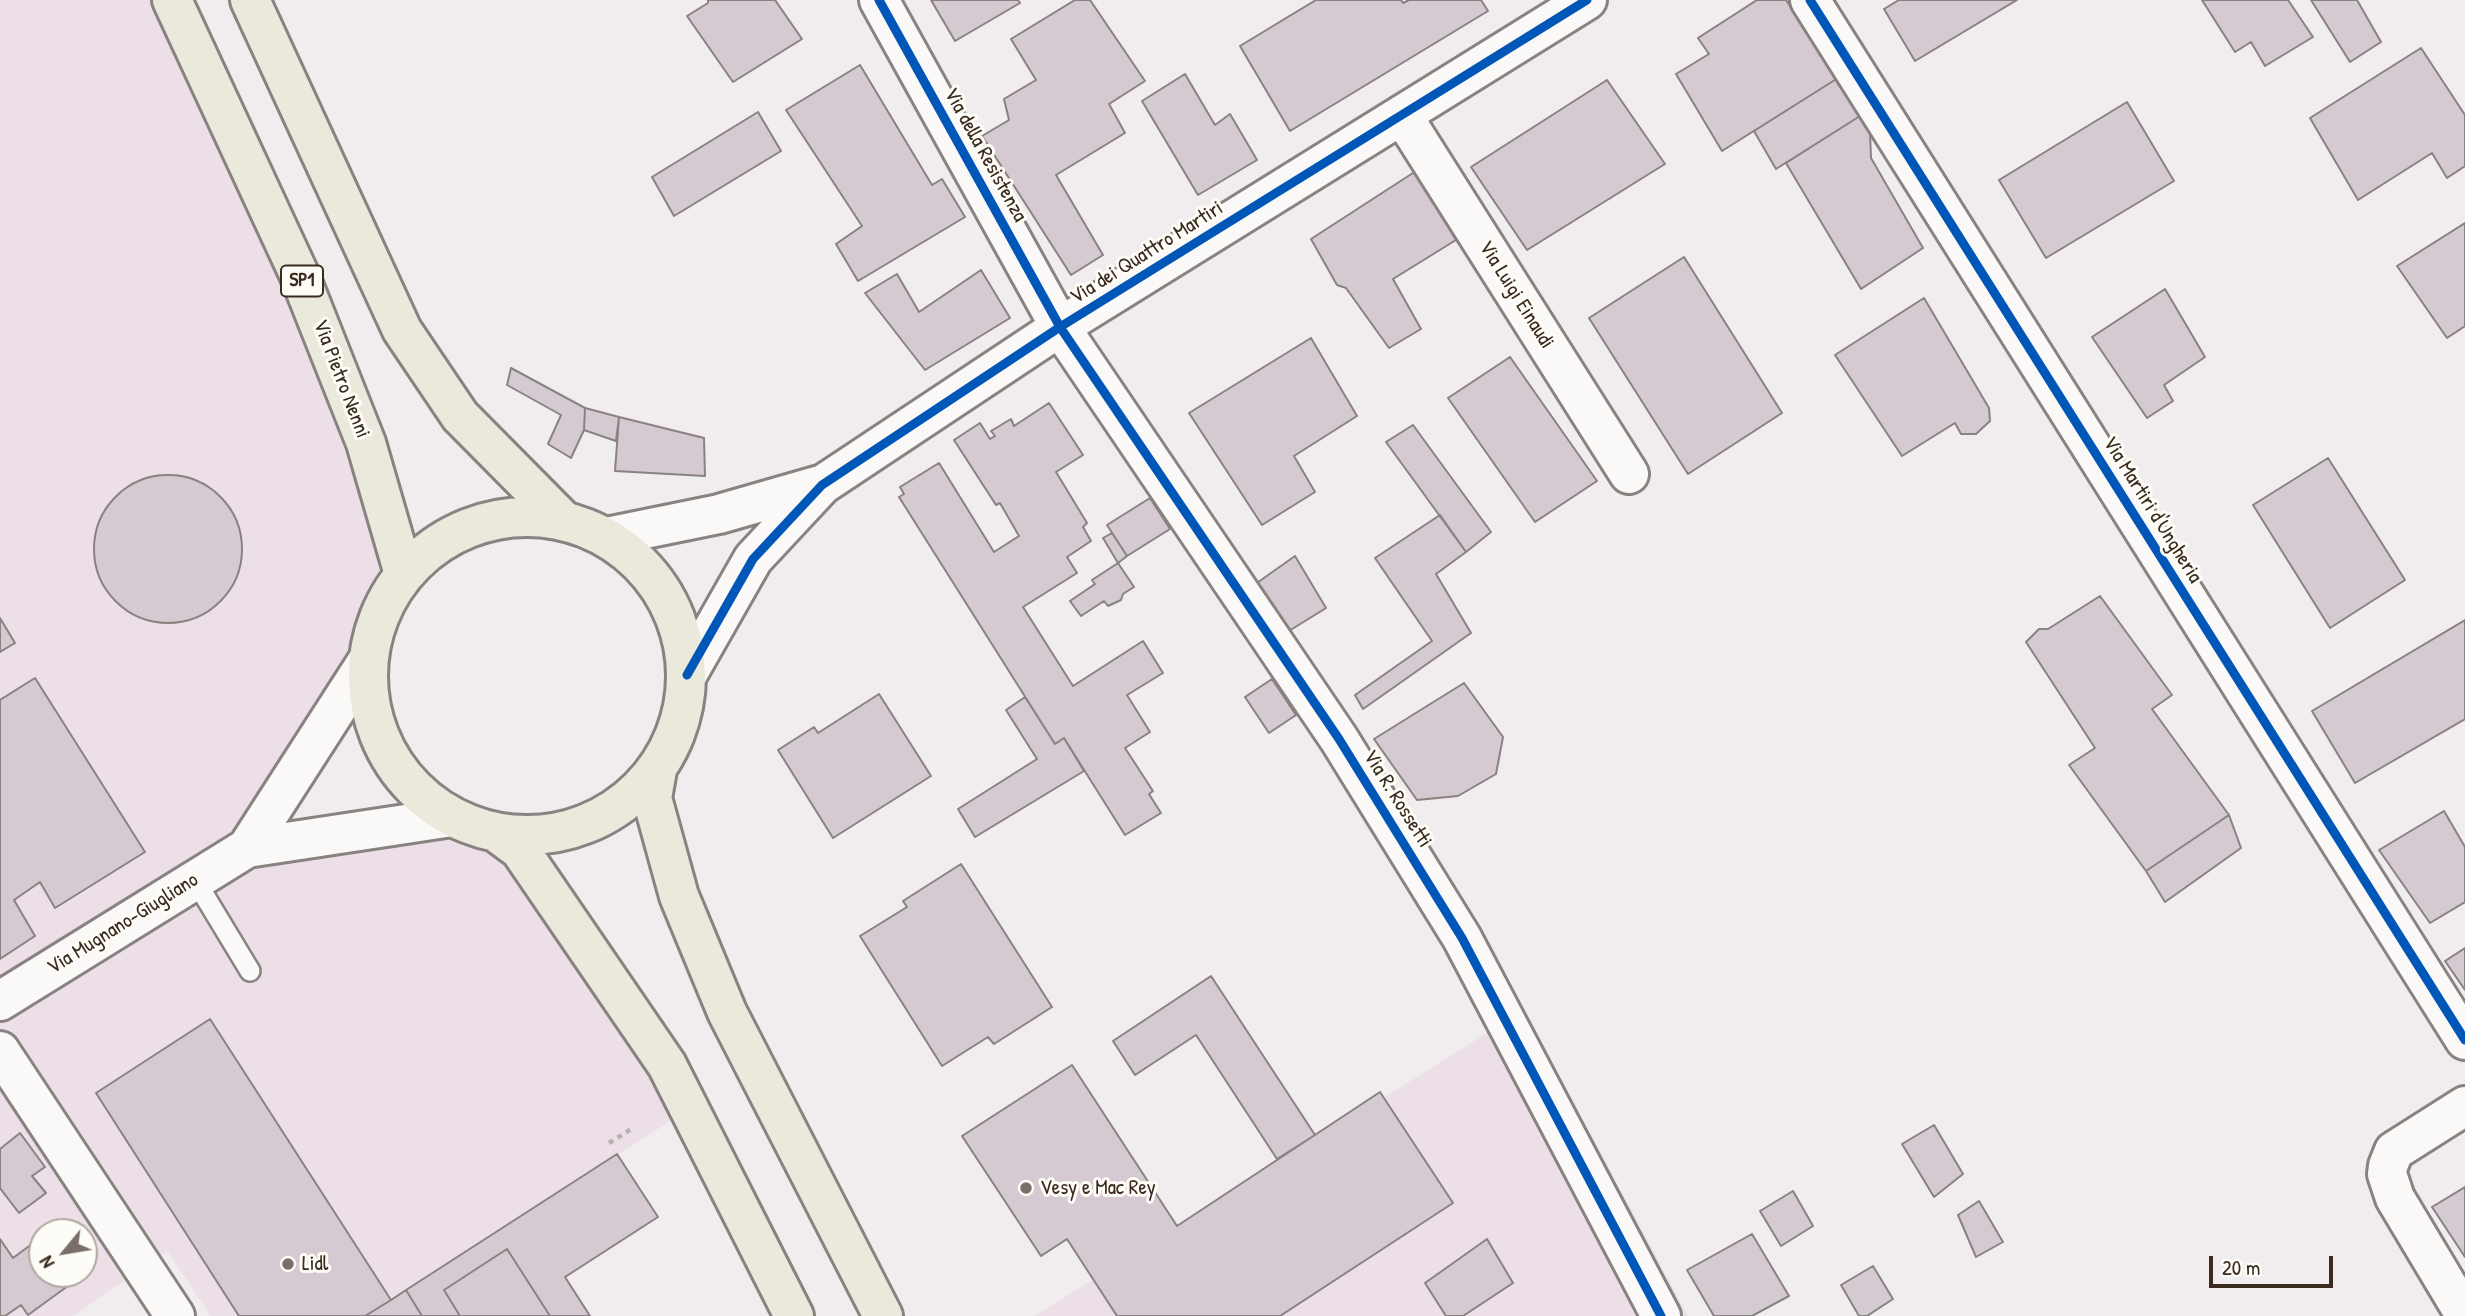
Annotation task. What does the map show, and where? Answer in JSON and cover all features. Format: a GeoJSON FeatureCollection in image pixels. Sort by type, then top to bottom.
{"type":"FeatureCollection","features":[{"type":"Feature","properties":{"kind":"main road","name":"Via Pietro Nenni"},"geometry":{"type":"LineString","coordinates":[[172,0],[299,274],[366,443],[404,574]]}},
{"type":"Feature","properties":{"kind":"main road"},"geometry":{"type":"LineString","coordinates":[[250,0],[402,330],[460,416],[564,521]]}},
{"type":"Feature","properties":{"kind":"main road"},"geometry":{"type":"LineString","coordinates":[[657,770],[626,802],[586,825],[542,836],[497,833],[452,817],[415,789],[386,751],[371,707],[368,660],[380,615],[404,574],[437,544],[476,525],[520,517],[564,521],[606,537],[639,563],[665,595],[681,634],[687,675],[680,725],[657,770],[652,798],[679,896],[727,1012],[883,1316]]}},
{"type":"Feature","properties":{"kind":"main road"},"geometry":{"type":"LineString","coordinates":[[497,833],[520,850],[667,1065],[794,1316]]}},
{"type":"Feature","properties":{"kind":"street","name":"Via della Resistenza"},"geometry":{"type":"LineString","coordinates":[[879,0],[1060,327]]}},
{"type":"Feature","properties":{"kind":"street","name":"Via dei Quattro Martiri"},"geometry":{"type":"LineString","coordinates":[[687,675],[752,559],[822,485],[1060,327],[1587,0]]}},
{"type":"Feature","properties":{"kind":"street","name":"Via Martiri d'Ungheria"},"geometry":{"type":"LineString","coordinates":[[1810,0],[2465,1040]]}},
{"type":"Feature","properties":{"kind":"street","name":"Via Luigi Einaudi"},"geometry":{"type":"LineString","coordinates":[[1402,115],[1629,474]]}},
{"type":"Feature","properties":{"kind":"street","name":"Via R. Rossetti"},"geometry":{"type":"LineString","coordinates":[[1060,327],[1339,739],[1462,938],[1661,1316]]}},
{"type":"Feature","properties":{"kind":"street","name":"Via dei Quattro Martiri"},"geometry":{"type":"LineString","coordinates":[[606,537],[719,514],[822,485]]}},
{"type":"Feature","properties":{"kind":"street","name":"Via Mugnano-Giugliano"},"geometry":{"type":"LineString","coordinates":[[247,848],[368,660]]}},
{"type":"Feature","properties":{"kind":"street","name":"Via Mugnano-Giugliano"},"geometry":{"type":"LineString","coordinates":[[0,1000],[247,848],[452,817]]}},
{"type":"Feature","properties":{"kind":"street"},"geometry":{"type":"LineString","coordinates":[[0,1051],[175,1316]]}},
{"type":"Feature","properties":{"kind":"street"},"geometry":{"type":"LineString","coordinates":[[2465,1106],[2394,1151],[2387,1174],[2395,1198],[2465,1315]]}},
{"type":"Feature","properties":{"kind":"lane"},"geometry":{"type":"LineString","coordinates":[[195,880],[250,971]]}},
{"type":"Feature","properties":{"kind":"path"},"geometry":{"type":"LineString","coordinates":[[609,1143],[634,1128]]}},
{"type":"Feature","properties":{"kind":"shaded area"},"geometry":{"type":"Polygon","coordinates":[[[0,0],[156,0],[306,336],[386,574],[362,607],[355,649],[234,834],[0,984],[0,0]]]}},
{"type":"Feature","properties":{"kind":"shaded area"},"geometry":{"type":"Polygon","coordinates":[[[449,832],[494,848],[511,859],[655,1073],[675,1118],[365,1316],[211,1316],[167,1251],[73,1316],[0,1316],[0,1018],[250,863],[449,832]]]}},
{"type":"Feature","properties":{"kind":"shaded area"},"geometry":{"type":"Polygon","coordinates":[[[1524,1010],[1688,1316],[1035,1316],[1524,1010]]]}},
{"type":"Feature","properties":{"kind":"building"},"geometry":{"type":"Polygon","coordinates":[[[708,0],[775,0],[802,39],[733,82],[687,16],[708,3],[708,0]]]}},
{"type":"Feature","properties":{"kind":"building"},"geometry":{"type":"Polygon","coordinates":[[[931,0],[1018,0],[1020,3],[955,41],[931,0]]]}},
{"type":"Feature","properties":{"kind":"building"},"geometry":{"type":"Polygon","coordinates":[[[1075,0],[1090,0],[1145,81],[1109,104],[1125,133],[1056,175],[1103,255],[1071,275],[982,136],[1009,120],[1004,99],[1036,80],[1011,39],[1075,0]]]}},
{"type":"Feature","properties":{"kind":"building"},"geometry":{"type":"Polygon","coordinates":[[[1316,0],[1401,0],[1403,3],[1409,0],[1481,0],[1488,11],[1290,131],[1240,46],[1316,0]]]}},
{"type":"Feature","properties":{"kind":"building"},"geometry":{"type":"Polygon","coordinates":[[[1757,0],[1786,0],[1838,78],[1722,151],[1676,74],[1709,54],[1698,38],[1757,0]]]}},
{"type":"Feature","properties":{"kind":"building"},"geometry":{"type":"Polygon","coordinates":[[[1899,0],[2017,0],[1915,61],[1884,9],[1899,0]]]}},
{"type":"Feature","properties":{"kind":"building"},"geometry":{"type":"Polygon","coordinates":[[[2202,0],[2288,0],[2313,37],[2265,66],[2251,42],[2235,52],[2202,0]]]}},
{"type":"Feature","properties":{"kind":"building"},"geometry":{"type":"Polygon","coordinates":[[[2311,0],[2357,0],[2381,42],[2350,62],[2311,0]]]}},
{"type":"Feature","properties":{"kind":"building"},"geometry":{"type":"Polygon","coordinates":[[[2421,48],[2465,115],[2465,166],[2447,178],[2432,153],[2358,200],[2310,118],[2421,48]]]}},
{"type":"Feature","properties":{"kind":"building"},"geometry":{"type":"Polygon","coordinates":[[[860,65],[932,185],[942,179],[965,217],[858,281],[836,244],[862,226],[786,110],[860,65]]]}},
{"type":"Feature","properties":{"kind":"building"},"geometry":{"type":"Polygon","coordinates":[[[1185,74],[1215,125],[1230,114],[1257,160],[1198,195],[1142,101],[1185,74]]]}},
{"type":"Feature","properties":{"kind":"building"},"geometry":{"type":"Polygon","coordinates":[[[1838,78],[1860,116],[1776,169],[1754,131],[1838,78]]]}},
{"type":"Feature","properties":{"kind":"building"},"geometry":{"type":"Polygon","coordinates":[[[1607,80],[1665,164],[1527,250],[1471,167],[1607,80]]]}},
{"type":"Feature","properties":{"kind":"building"},"geometry":{"type":"Polygon","coordinates":[[[2127,102],[2174,181],[2046,258],[1999,180],[2127,102]]]}},
{"type":"Feature","properties":{"kind":"building"},"geometry":{"type":"Polygon","coordinates":[[[758,112],[781,151],[674,216],[652,177],[758,112]]]}},
{"type":"Feature","properties":{"kind":"building"},"geometry":{"type":"Polygon","coordinates":[[[1860,116],[1870,132],[1871,158],[1923,248],[1861,289],[1786,163],[1860,116]]]}},
{"type":"Feature","properties":{"kind":"building"},"geometry":{"type":"Polygon","coordinates":[[[1416,171],[1456,240],[1393,279],[1421,329],[1389,348],[1346,288],[1337,285],[1311,239],[1416,171]]]}},
{"type":"Feature","properties":{"kind":"building"},"geometry":{"type":"Polygon","coordinates":[[[2465,223],[2465,326],[2447,338],[2397,266],[2465,223]]]}},
{"type":"Feature","properties":{"kind":"building"},"geometry":{"type":"Polygon","coordinates":[[[1684,257],[1782,413],[1688,474],[1589,318],[1684,257]]]}},
{"type":"Feature","properties":{"kind":"building"},"geometry":{"type":"Polygon","coordinates":[[[981,270],[1010,318],[925,370],[865,293],[897,274],[919,312],[981,270]]]}},
{"type":"Feature","properties":{"kind":"building"},"geometry":{"type":"Polygon","coordinates":[[[2165,289],[2205,357],[2164,385],[2173,401],[2147,418],[2092,337],[2165,289]]]}},
{"type":"Feature","properties":{"kind":"building"},"geometry":{"type":"Polygon","coordinates":[[[1924,298],[1989,408],[1990,421],[1976,434],[1961,434],[1955,423],[1902,456],[1835,355],[1924,298]]]}},
{"type":"Feature","properties":{"kind":"building"},"geometry":{"type":"Polygon","coordinates":[[[1311,338],[1357,416],[1294,456],[1315,492],[1262,525],[1189,413],[1311,338]]]}},
{"type":"Feature","properties":{"kind":"building"},"geometry":{"type":"Polygon","coordinates":[[[1510,357],[1597,481],[1535,522],[1448,398],[1510,357]]]}},
{"type":"Feature","properties":{"kind":"building"},"geometry":{"type":"Polygon","coordinates":[[[511,368],[585,408],[584,430],[571,458],[548,444],[561,415],[507,385],[511,368]]]}},
{"type":"Feature","properties":{"kind":"building"},"geometry":{"type":"Polygon","coordinates":[[[1049,403],[1083,455],[1056,472],[1087,523],[1083,527],[1091,541],[1067,557],[1077,573],[1023,607],[1073,686],[1143,641],[1163,673],[1127,695],[1150,732],[1125,748],[1153,791],[1149,794],[1161,813],[1125,835],[1064,738],[1055,744],[899,497],[904,494],[900,487],[939,463],[994,552],[1019,536],[1000,503],[996,505],[954,440],[980,423],[990,439],[995,436],[991,431],[1011,419],[1014,426],[1049,403]]]}},
{"type":"Feature","properties":{"kind":"building"},"geometry":{"type":"Polygon","coordinates":[[[585,408],[619,417],[616,441],[584,430],[585,408]]]}},
{"type":"Feature","properties":{"kind":"building"},"geometry":{"type":"Polygon","coordinates":[[[619,417],[704,438],[705,476],[615,471],[619,417]]]}},
{"type":"Feature","properties":{"kind":"building"},"geometry":{"type":"Polygon","coordinates":[[[1413,425],[1491,532],[1466,552],[1386,442],[1413,425]]]}},
{"type":"Feature","properties":{"kind":"building"},"geometry":{"type":"Polygon","coordinates":[[[2328,458],[2405,580],[2330,628],[2253,505],[2328,458]]]}},
{"type":"Feature","properties":{"kind":"building"},"geometry":{"type":"Polygon","coordinates":[[[168,475],[196,481],[220,497],[236,521],[242,549],[236,577],[220,601],[196,617],[168,623],[140,617],[116,601],[100,577],[94,549],[100,521],[116,497],[140,481],[168,475]]]}},
{"type":"Feature","properties":{"kind":"building"},"geometry":{"type":"Polygon","coordinates":[[[1150,498],[1170,529],[1127,556],[1107,525],[1150,498]]]}},
{"type":"Feature","properties":{"kind":"building"},"geometry":{"type":"Polygon","coordinates":[[[1440,515],[1466,552],[1436,574],[1471,633],[1363,709],[1355,695],[1432,641],[1375,558],[1440,515]]]}},
{"type":"Feature","properties":{"kind":"building"},"geometry":{"type":"Polygon","coordinates":[[[1112,533],[1127,556],[1118,563],[1103,538],[1112,533]]]}},
{"type":"Feature","properties":{"kind":"building"},"geometry":{"type":"Polygon","coordinates":[[[1295,556],[1326,608],[1289,631],[1254,585],[1295,556]]]}},
{"type":"Feature","properties":{"kind":"building"},"geometry":{"type":"Polygon","coordinates":[[[1118,563],[1134,587],[1123,594],[1121,600],[1108,606],[1104,601],[1081,616],[1070,601],[1095,584],[1092,580],[1118,563]]]}},
{"type":"Feature","properties":{"kind":"building"},"geometry":{"type":"Polygon","coordinates":[[[2100,596],[2172,695],[2152,709],[2229,815],[2146,871],[2069,765],[2095,748],[2026,642],[2039,629],[2048,629],[2100,596]]]}},
{"type":"Feature","properties":{"kind":"building"},"geometry":{"type":"Polygon","coordinates":[[[0,618],[15,643],[0,652],[0,618]]]}},
{"type":"Feature","properties":{"kind":"building"},"geometry":{"type":"Polygon","coordinates":[[[2465,620],[2465,719],[2355,783],[2312,711],[2465,620]]]}},
{"type":"Feature","properties":{"kind":"building"},"geometry":{"type":"Polygon","coordinates":[[[35,678],[145,852],[55,908],[40,882],[14,900],[35,936],[0,959],[0,700],[35,678]]]}},
{"type":"Feature","properties":{"kind":"building"},"geometry":{"type":"Polygon","coordinates":[[[1272,679],[1296,715],[1269,733],[1245,697],[1272,679]]]}},
{"type":"Feature","properties":{"kind":"building"},"geometry":{"type":"Polygon","coordinates":[[[1464,683],[1503,737],[1496,774],[1458,796],[1417,800],[1374,739],[1464,683]]]}},
{"type":"Feature","properties":{"kind":"building"},"geometry":{"type":"Polygon","coordinates":[[[879,694],[931,776],[833,838],[778,750],[814,727],[818,733],[879,694]]]}},
{"type":"Feature","properties":{"kind":"building"},"geometry":{"type":"Polygon","coordinates":[[[1025,697],[1055,744],[1064,738],[1084,771],[975,837],[958,809],[1037,759],[1006,710],[1025,697]]]}},
{"type":"Feature","properties":{"kind":"building"},"geometry":{"type":"Polygon","coordinates":[[[2444,811],[2465,847],[2465,902],[2430,923],[2379,850],[2444,811]]]}},
{"type":"Feature","properties":{"kind":"building"},"geometry":{"type":"Polygon","coordinates":[[[2229,815],[2241,848],[2165,902],[2146,871],[2229,815]]]}},
{"type":"Feature","properties":{"kind":"building"},"geometry":{"type":"Polygon","coordinates":[[[961,864],[1052,1007],[994,1044],[988,1037],[942,1066],[860,936],[907,907],[903,901],[961,864]]]}},
{"type":"Feature","properties":{"kind":"building"},"geometry":{"type":"Polygon","coordinates":[[[2465,948],[2465,990],[2445,961],[2465,948]]]}},
{"type":"Feature","properties":{"kind":"building"},"geometry":{"type":"Polygon","coordinates":[[[1211,976],[1315,1135],[1277,1159],[1196,1035],[1135,1075],[1113,1041],[1211,976]]]}},
{"type":"Feature","properties":{"kind":"building"},"geometry":{"type":"Polygon","coordinates":[[[210,1019],[391,1300],[365,1316],[239,1316],[96,1093],[210,1019]]]}},
{"type":"Feature","properties":{"kind":"building"},"geometry":{"type":"Polygon","coordinates":[[[1072,1065],[1177,1226],[1380,1092],[1453,1203],[1280,1316],[1117,1316],[1067,1239],[1041,1256],[962,1136],[1072,1065]]]}},
{"type":"Feature","properties":{"kind":"building"},"geometry":{"type":"Polygon","coordinates":[[[1934,1125],[1963,1174],[1934,1197],[1902,1144],[1934,1125]]]}},
{"type":"Feature","properties":{"kind":"building"},"geometry":{"type":"Polygon","coordinates":[[[20,1133],[45,1167],[32,1176],[46,1193],[19,1213],[0,1188],[0,1149],[20,1133]]]}},
{"type":"Feature","properties":{"kind":"building"},"geometry":{"type":"Polygon","coordinates":[[[617,1154],[658,1217],[565,1277],[590,1316],[550,1316],[507,1249],[444,1290],[460,1316],[422,1316],[406,1290],[617,1154]]]}},
{"type":"Feature","properties":{"kind":"building"},"geometry":{"type":"Polygon","coordinates":[[[2465,1187],[2465,1257],[2432,1207],[2465,1187]]]}},
{"type":"Feature","properties":{"kind":"building"},"geometry":{"type":"Polygon","coordinates":[[[1793,1191],[1813,1226],[1781,1246],[1760,1211],[1793,1191]]]}},
{"type":"Feature","properties":{"kind":"building"},"geometry":{"type":"Polygon","coordinates":[[[1979,1201],[2003,1242],[1976,1257],[1958,1215],[1979,1201]]]}},
{"type":"Feature","properties":{"kind":"building"},"geometry":{"type":"Polygon","coordinates":[[[1752,1234],[1789,1296],[1752,1316],[1714,1316],[1687,1270],[1752,1234]]]}},
{"type":"Feature","properties":{"kind":"building"},"geometry":{"type":"Polygon","coordinates":[[[0,1239],[13,1258],[28,1247],[28,1288],[65,1288],[28,1315],[21,1305],[5,1316],[0,1316],[0,1239]]]}},
{"type":"Feature","properties":{"kind":"building"},"geometry":{"type":"Polygon","coordinates":[[[1487,1239],[1513,1283],[1463,1316],[1446,1316],[1425,1283],[1487,1239]]]}},
{"type":"Feature","properties":{"kind":"building"},"geometry":{"type":"Polygon","coordinates":[[[507,1249],[550,1316],[460,1316],[444,1290],[507,1249]]]}},
{"type":"Feature","properties":{"kind":"building"},"geometry":{"type":"Polygon","coordinates":[[[1873,1266],[1893,1299],[1867,1316],[1859,1316],[1841,1285],[1873,1266]]]}},
{"type":"Feature","properties":{"kind":"building"},"geometry":{"type":"Polygon","coordinates":[[[406,1290],[422,1316],[365,1316],[391,1300],[406,1290]]]}},
{"type":"Feature","properties":{"kind":"cycle path"},"geometry":{"type":"LineString","coordinates":[[879,0],[1060,327],[1339,739],[1462,938],[1661,1316]]}},
{"type":"Feature","properties":{"kind":"cycle path"},"geometry":{"type":"LineString","coordinates":[[687,675],[753,559],[822,485],[1060,327],[1587,0]]}},
{"type":"Feature","properties":{"kind":"cycle path"},"geometry":{"type":"LineString","coordinates":[[1810,0],[2465,1040]]}},
{"type":"Feature","properties":{"kind":"place","name":"Vesy e Mac Rey"},"geometry":{"type":"Point","coordinates":[1026,1188]}},
{"type":"Feature","properties":{"kind":"place","name":"Lidl"},"geometry":{"type":"Point","coordinates":[288,1264]}}]}
